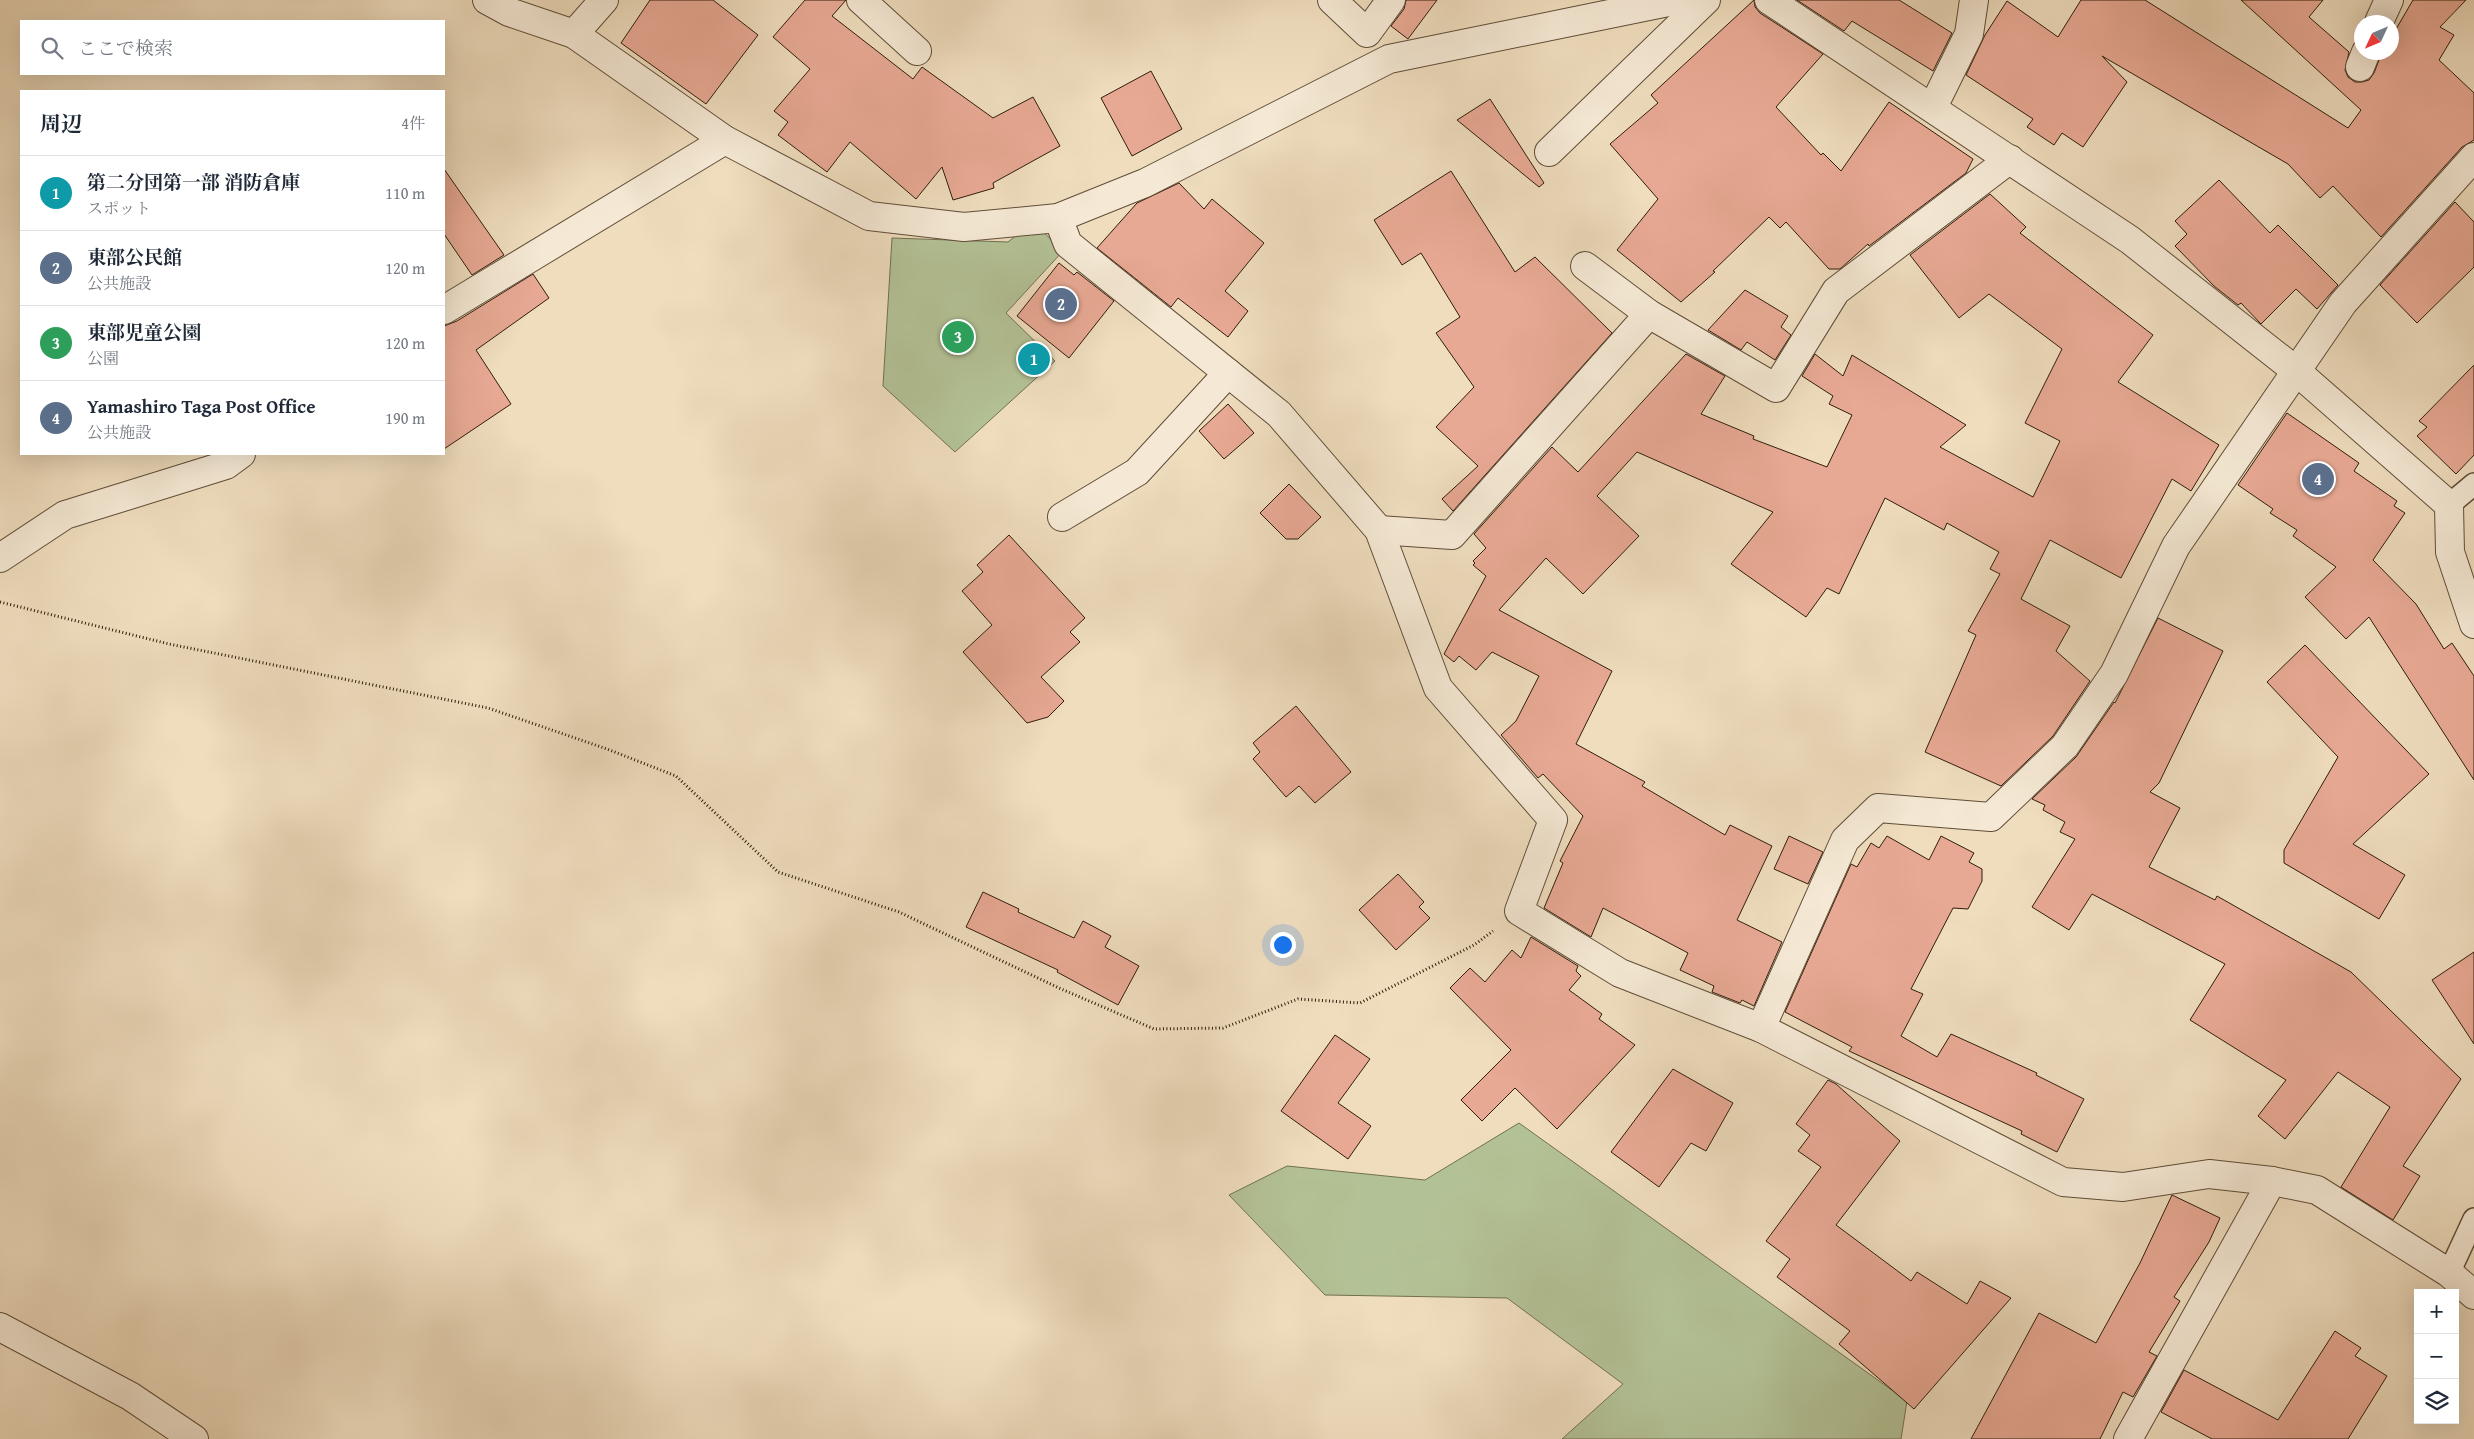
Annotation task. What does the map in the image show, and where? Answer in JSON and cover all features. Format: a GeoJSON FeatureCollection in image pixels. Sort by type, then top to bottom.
{"type":"FeatureCollection","features":[{"type":"Feature","properties":{"kind":"street"},"geometry":{"type":"LineString","coordinates":[[487,0],[509,12],[574,34],[725,140],[869,216],[964,227],[1058,218],[1145,183],[1390,59],[1678,0]]}},
{"type":"Feature","properties":{"kind":"street"},"geometry":{"type":"LineString","coordinates":[[574,34],[604,0]]}},
{"type":"Feature","properties":{"kind":"street"},"geometry":{"type":"LineString","coordinates":[[861,0],[916,51]]}},
{"type":"Feature","properties":{"kind":"street"},"geometry":{"type":"LineString","coordinates":[[1332,0],[1367,33],[1390,59]]}},
{"type":"Feature","properties":{"kind":"street"},"geometry":{"type":"LineString","coordinates":[[1367,33],[1392,0]]}},
{"type":"Feature","properties":{"kind":"street"},"geometry":{"type":"LineString","coordinates":[[1549,152],[1706,0]]}},
{"type":"Feature","properties":{"kind":"street"},"geometry":{"type":"LineString","coordinates":[[1769,0],[2130,240],[2295,370],[2449,505],[2450,552],[2474,624]]}},
{"type":"Feature","properties":{"kind":"street"},"geometry":{"type":"LineString","coordinates":[[1932,107],[1969,34],[1974,0]]}},
{"type":"Feature","properties":{"kind":"street"},"geometry":{"type":"LineString","coordinates":[[2382,15],[2389,0]]}},
{"type":"Feature","properties":{"kind":"street"},"geometry":{"type":"LineString","coordinates":[[445,309],[725,140]]}},
{"type":"Feature","properties":{"kind":"street"},"geometry":{"type":"LineString","coordinates":[[1761,1028],[1845,840],[1878,808],[1991,817],[2065,746],[2114,674],[2176,546],[2295,370],[2343,303],[2474,157]]}},
{"type":"Feature","properties":{"kind":"street"},"geometry":{"type":"LineString","coordinates":[[1585,266],[1649,314],[1776,388],[1836,292],[2010,159]]}},
{"type":"Feature","properties":{"kind":"street"},"geometry":{"type":"LineString","coordinates":[[1058,218],[1068,244],[1279,414],[1380,530],[1438,688],[1553,820],[1520,911],[1620,973],[1761,1028],[2063,1182],[2123,1186],[2209,1174],[2272,1181],[2317,1190],[2449,1273],[2474,1295]]}},
{"type":"Feature","properties":{"kind":"street"},"geometry":{"type":"LineString","coordinates":[[1380,530],[1452,535],[1649,314]]}},
{"type":"Feature","properties":{"kind":"street"},"geometry":{"type":"LineString","coordinates":[[1062,517],[1137,472],[1228,373]]}},
{"type":"Feature","properties":{"kind":"street"},"geometry":{"type":"LineString","coordinates":[[0,558],[66,515],[226,465],[240,455]]}},
{"type":"Feature","properties":{"kind":"street"},"geometry":{"type":"LineString","coordinates":[[2128,1439],[2272,1181]]}},
{"type":"Feature","properties":{"kind":"street"},"geometry":{"type":"LineString","coordinates":[[0,1328],[130,1396],[194,1439]]}},
{"type":"Feature","properties":{"kind":"lane"},"geometry":{"type":"LineString","coordinates":[[2449,505],[2473,486]]}},
{"type":"Feature","properties":{"kind":"lane"},"geometry":{"type":"LineString","coordinates":[[2449,1273],[2474,1219]]}},
{"type":"Feature","properties":{"kind":"path"},"geometry":{"type":"LineString","coordinates":[[0,602],[169,644],[488,708],[607,749],[676,776],[778,872],[899,912],[1059,988],[1154,1029],[1223,1028],[1298,999],[1360,1003],[1474,945],[1520,911]]}},
{"type":"Feature","properties":{"kind":"green space"},"geometry":{"type":"Polygon","coordinates":[[[1033,222],[1063,251],[1006,313],[1055,361],[955,452],[883,386],[892,238],[1008,242],[1033,222]]]}},
{"type":"Feature","properties":{"kind":"green space"},"geometry":{"type":"Polygon","coordinates":[[[1519,1123],[1907,1401],[1901,1439],[1562,1439],[1623,1384],[1507,1298],[1325,1295],[1229,1195],[1287,1166],[1425,1180],[1519,1123]]]}},
{"type":"Feature","properties":{"kind":"building"},"geometry":{"type":"Polygon","coordinates":[[[650,0],[713,0],[758,35],[706,104],[621,43],[650,0]]]}},
{"type":"Feature","properties":{"kind":"building"},"geometry":{"type":"Polygon","coordinates":[[[805,0],[846,0],[832,16],[913,79],[922,67],[993,118],[1033,97],[1060,146],[993,183],[994,188],[953,200],[942,167],[916,199],[850,142],[827,172],[778,135],[788,122],[774,111],[810,69],[773,37],[805,0]]]}},
{"type":"Feature","properties":{"kind":"building"},"geometry":{"type":"Polygon","coordinates":[[[1406,0],[1437,0],[1408,39],[1391,26],[1404,9],[1406,0]]]}},
{"type":"Feature","properties":{"kind":"building"},"geometry":{"type":"Polygon","coordinates":[[[1754,0],[1755,7],[1760,13],[1823,54],[1776,107],[1821,155],[1823,153],[1841,171],[1889,102],[1973,159],[1966,173],[1869,246],[1868,244],[1840,269],[1829,269],[1786,222],[1780,228],[1769,217],[1713,271],[1715,272],[1681,302],[1617,250],[1658,199],[1610,144],[1658,103],[1651,95],[1754,0]]]}},
{"type":"Feature","properties":{"kind":"building"},"geometry":{"type":"Polygon","coordinates":[[[1797,0],[1899,0],[1952,33],[1933,71],[1852,21],[1844,31],[1797,0]]]}},
{"type":"Feature","properties":{"kind":"building"},"geometry":{"type":"Polygon","coordinates":[[[2081,0],[2145,0],[2348,128],[2361,110],[2241,0],[2323,0],[2309,17],[2349,52],[2345,70],[2348,77],[2355,82],[2362,82],[2369,80],[2379,60],[2399,60],[2399,24],[2413,0],[2466,0],[2440,27],[2454,35],[2439,60],[2474,93],[2474,140],[2462,147],[2381,237],[2333,186],[2320,198],[2288,164],[2102,56],[2127,82],[2083,147],[2062,133],[2054,145],[2027,127],[2033,119],[1966,75],[1985,35],[2007,1],[2058,37],[2081,0]]]}},
{"type":"Feature","properties":{"kind":"building"},"geometry":{"type":"Polygon","coordinates":[[[1151,71],[1182,129],[1132,156],[1101,98],[1151,71]]]}},
{"type":"Feature","properties":{"kind":"building"},"geometry":{"type":"Polygon","coordinates":[[[1490,99],[1544,183],[1539,187],[1457,120],[1490,99]]]}},
{"type":"Feature","properties":{"kind":"building"},"geometry":{"type":"Polygon","coordinates":[[[445,170],[504,255],[472,275],[445,235],[445,170]]]}},
{"type":"Feature","properties":{"kind":"building"},"geometry":{"type":"Polygon","coordinates":[[[1451,171],[1515,272],[1535,257],[1612,333],[1453,511],[1442,499],[1478,466],[1436,427],[1474,387],[1436,333],[1460,317],[1421,253],[1402,265],[1374,220],[1451,171]]]}},
{"type":"Feature","properties":{"kind":"building"},"geometry":{"type":"Polygon","coordinates":[[[2219,180],[2270,233],[2278,225],[2338,285],[2317,309],[2296,289],[2261,324],[2241,303],[2238,305],[2214,286],[2175,246],[2187,234],[2175,221],[2219,180]]]}},
{"type":"Feature","properties":{"kind":"building"},"geometry":{"type":"Polygon","coordinates":[[[1179,183],[1204,209],[1212,199],[1264,243],[1225,291],[1248,311],[1228,337],[1178,298],[1171,307],[1097,248],[1137,203],[1179,183]]]}},
{"type":"Feature","properties":{"kind":"building"},"geometry":{"type":"Polygon","coordinates":[[[1990,194],[2026,227],[2020,233],[2153,335],[2118,382],[2219,445],[2191,491],[2172,479],[2121,578],[2050,540],[2021,599],[2070,626],[2056,651],[2090,681],[2053,736],[2001,786],[1925,752],[1976,635],[1968,631],[2000,574],[1990,569],[1999,552],[1947,523],[1944,530],[1885,498],[1839,594],[1827,588],[1806,617],[1731,564],[1773,512],[1637,452],[1597,496],[1639,536],[1583,594],[1546,558],[1499,610],[1612,671],[1576,744],[1645,782],[1642,786],[1725,835],[1730,825],[1772,846],[1737,920],[1782,942],[1754,1006],[1742,1000],[1740,1003],[1712,992],[1714,986],[1680,970],[1688,953],[1603,908],[1591,937],[1544,908],[1563,863],[1560,861],[1583,816],[1543,774],[1538,778],[1501,735],[1516,721],[1539,676],[1492,652],[1476,670],[1459,656],[1454,662],[1444,654],[1486,576],[1473,565],[1475,563],[1473,561],[1486,548],[1474,534],[1552,447],[1578,472],[1686,354],[1725,376],[1701,414],[1754,436],[1753,439],[1827,467],[1852,415],[1829,404],[1833,396],[1802,376],[1815,354],[1843,376],[1852,355],[1966,425],[1940,447],[2033,497],[2060,441],[2025,423],[2062,349],[1989,294],[1959,318],[1910,255],[1990,194]]]}},
{"type":"Feature","properties":{"kind":"building"},"geometry":{"type":"Polygon","coordinates":[[[2455,202],[2474,222],[2474,267],[2417,323],[2380,285],[2455,202]]]}},
{"type":"Feature","properties":{"kind":"building"},"geometry":{"type":"Polygon","coordinates":[[[1059,263],[1074,275],[1077,272],[1114,301],[1069,358],[1017,316],[1059,263]]]}},
{"type":"Feature","properties":{"kind":"building"},"geometry":{"type":"Polygon","coordinates":[[[533,274],[549,298],[476,350],[511,404],[445,448],[445,326],[457,321],[533,274]]]}},
{"type":"Feature","properties":{"kind":"building"},"geometry":{"type":"Polygon","coordinates":[[[1745,290],[1788,316],[1781,327],[1791,335],[1775,360],[1747,342],[1741,350],[1708,330],[1745,290]]]}},
{"type":"Feature","properties":{"kind":"building"},"geometry":{"type":"Polygon","coordinates":[[[2474,365],[2474,455],[2456,474],[2417,436],[2427,427],[2419,421],[2474,365]]]}},
{"type":"Feature","properties":{"kind":"building"},"geometry":{"type":"Polygon","coordinates":[[[1228,404],[1254,433],[1224,459],[1199,431],[1228,404]]]}},
{"type":"Feature","properties":{"kind":"building"},"geometry":{"type":"Polygon","coordinates":[[[2287,413],[2359,463],[2354,471],[2397,501],[2394,506],[2405,513],[2373,560],[2416,604],[2444,649],[2452,643],[2474,676],[2474,780],[2369,617],[2346,639],[2305,597],[2336,567],[2293,536],[2297,530],[2270,513],[2273,509],[2238,485],[2287,413]]]}},
{"type":"Feature","properties":{"kind":"building"},"geometry":{"type":"Polygon","coordinates":[[[1289,484],[1321,517],[1298,539],[1286,539],[1260,513],[1289,484]]]}},
{"type":"Feature","properties":{"kind":"building"},"geometry":{"type":"Polygon","coordinates":[[[1009,535],[1085,618],[1070,632],[1080,642],[1041,677],[1064,701],[1048,717],[1027,723],[963,652],[992,625],[962,591],[983,572],[977,565],[1009,535]]]}},
{"type":"Feature","properties":{"kind":"building"},"geometry":{"type":"Polygon","coordinates":[[[2158,618],[2223,651],[2159,783],[2150,792],[2180,808],[2149,867],[2215,900],[2217,896],[2351,972],[2461,1079],[2403,1166],[2420,1176],[2393,1220],[2341,1187],[2390,1107],[2338,1072],[2285,1139],[2258,1116],[2286,1080],[2190,1020],[2225,964],[2092,894],[2069,930],[2032,907],[2075,839],[2060,832],[2065,822],[2043,810],[2045,805],[2032,799],[2076,757],[2115,703],[2158,618]]]}},
{"type":"Feature","properties":{"kind":"building"},"geometry":{"type":"Polygon","coordinates":[[[2305,645],[2429,774],[2353,844],[2405,875],[2379,919],[2284,863],[2284,850],[2338,757],[2267,682],[2305,645]]]}},
{"type":"Feature","properties":{"kind":"building"},"geometry":{"type":"Polygon","coordinates":[[[1296,706],[1351,772],[1315,803],[1299,786],[1286,797],[1253,759],[1260,752],[1253,743],[1296,706]]]}},
{"type":"Feature","properties":{"kind":"building"},"geometry":{"type":"Polygon","coordinates":[[[1789,836],[1823,852],[1808,884],[1774,869],[1789,836]]]}},
{"type":"Feature","properties":{"kind":"building"},"geometry":{"type":"Polygon","coordinates":[[[1887,836],[1929,860],[1941,836],[1974,853],[1969,862],[1982,869],[1982,881],[1968,909],[1953,908],[1911,989],[1923,994],[1901,1036],[1937,1057],[1951,1034],[2037,1073],[2036,1075],[2084,1099],[2057,1152],[2021,1134],[2022,1131],[1849,1051],[1852,1047],[1785,1012],[1851,864],[1857,867],[1871,843],[1879,848],[1887,836]]]}},
{"type":"Feature","properties":{"kind":"building"},"geometry":{"type":"Polygon","coordinates":[[[1398,874],[1424,902],[1419,907],[1430,918],[1396,950],[1359,910],[1398,874]]]}},
{"type":"Feature","properties":{"kind":"building"},"geometry":{"type":"Polygon","coordinates":[[[983,892],[1019,909],[1018,912],[1074,938],[1083,921],[1111,936],[1105,947],[1139,966],[1118,1005],[1057,972],[1058,970],[966,927],[983,892]]]}},
{"type":"Feature","properties":{"kind":"building"},"geometry":{"type":"Polygon","coordinates":[[[1531,937],[1578,966],[1576,971],[1581,976],[1569,990],[1602,1014],[1599,1019],[1635,1045],[1557,1129],[1515,1088],[1482,1121],[1461,1100],[1511,1050],[1450,988],[1470,968],[1485,982],[1512,950],[1521,958],[1531,937]]]}},
{"type":"Feature","properties":{"kind":"building"},"geometry":{"type":"Polygon","coordinates":[[[2474,952],[2474,1044],[2432,980],[2474,952]]]}},
{"type":"Feature","properties":{"kind":"building"},"geometry":{"type":"Polygon","coordinates":[[[1335,1035],[1370,1059],[1338,1103],[1371,1126],[1348,1159],[1281,1111],[1335,1035]]]}},
{"type":"Feature","properties":{"kind":"building"},"geometry":{"type":"Polygon","coordinates":[[[1673,1069],[1733,1103],[1706,1151],[1691,1143],[1659,1187],[1611,1152],[1673,1069]]]}},
{"type":"Feature","properties":{"kind":"building"},"geometry":{"type":"Polygon","coordinates":[[[1828,1080],[1836,1084],[1900,1141],[1836,1225],[1911,1281],[1917,1272],[1967,1304],[1980,1281],[2011,1298],[1914,1409],[1839,1344],[1850,1331],[1777,1277],[1790,1259],[1766,1241],[1821,1167],[1798,1151],[1810,1135],[1796,1124],[1828,1080]]]}},
{"type":"Feature","properties":{"kind":"building"},"geometry":{"type":"Polygon","coordinates":[[[2172,1195],[2220,1218],[2209,1242],[2174,1297],[2180,1301],[2149,1352],[2157,1356],[2133,1397],[2123,1392],[2100,1439],[1971,1439],[2039,1313],[2096,1343],[2140,1263],[2172,1195]]]}},
{"type":"Feature","properties":{"kind":"building"},"geometry":{"type":"Polygon","coordinates":[[[2335,1331],[2361,1348],[2355,1356],[2387,1376],[2348,1439],[2212,1439],[2161,1412],[2184,1370],[2278,1420],[2335,1331]]]}},
{"type":"Feature","properties":{"kind":"place","name":"東部公民館"},"geometry":{"type":"Point","coordinates":[1061,304]}},
{"type":"Feature","properties":{"kind":"place","name":"東部児童公園"},"geometry":{"type":"Point","coordinates":[958,337]}},
{"type":"Feature","properties":{"kind":"place","name":"第二分団第一部 消防倉庫"},"geometry":{"type":"Point","coordinates":[1034,359]}},
{"type":"Feature","properties":{"kind":"place","name":"Yamashiro Taga Post Office"},"geometry":{"type":"Point","coordinates":[2318,479]}}]}
